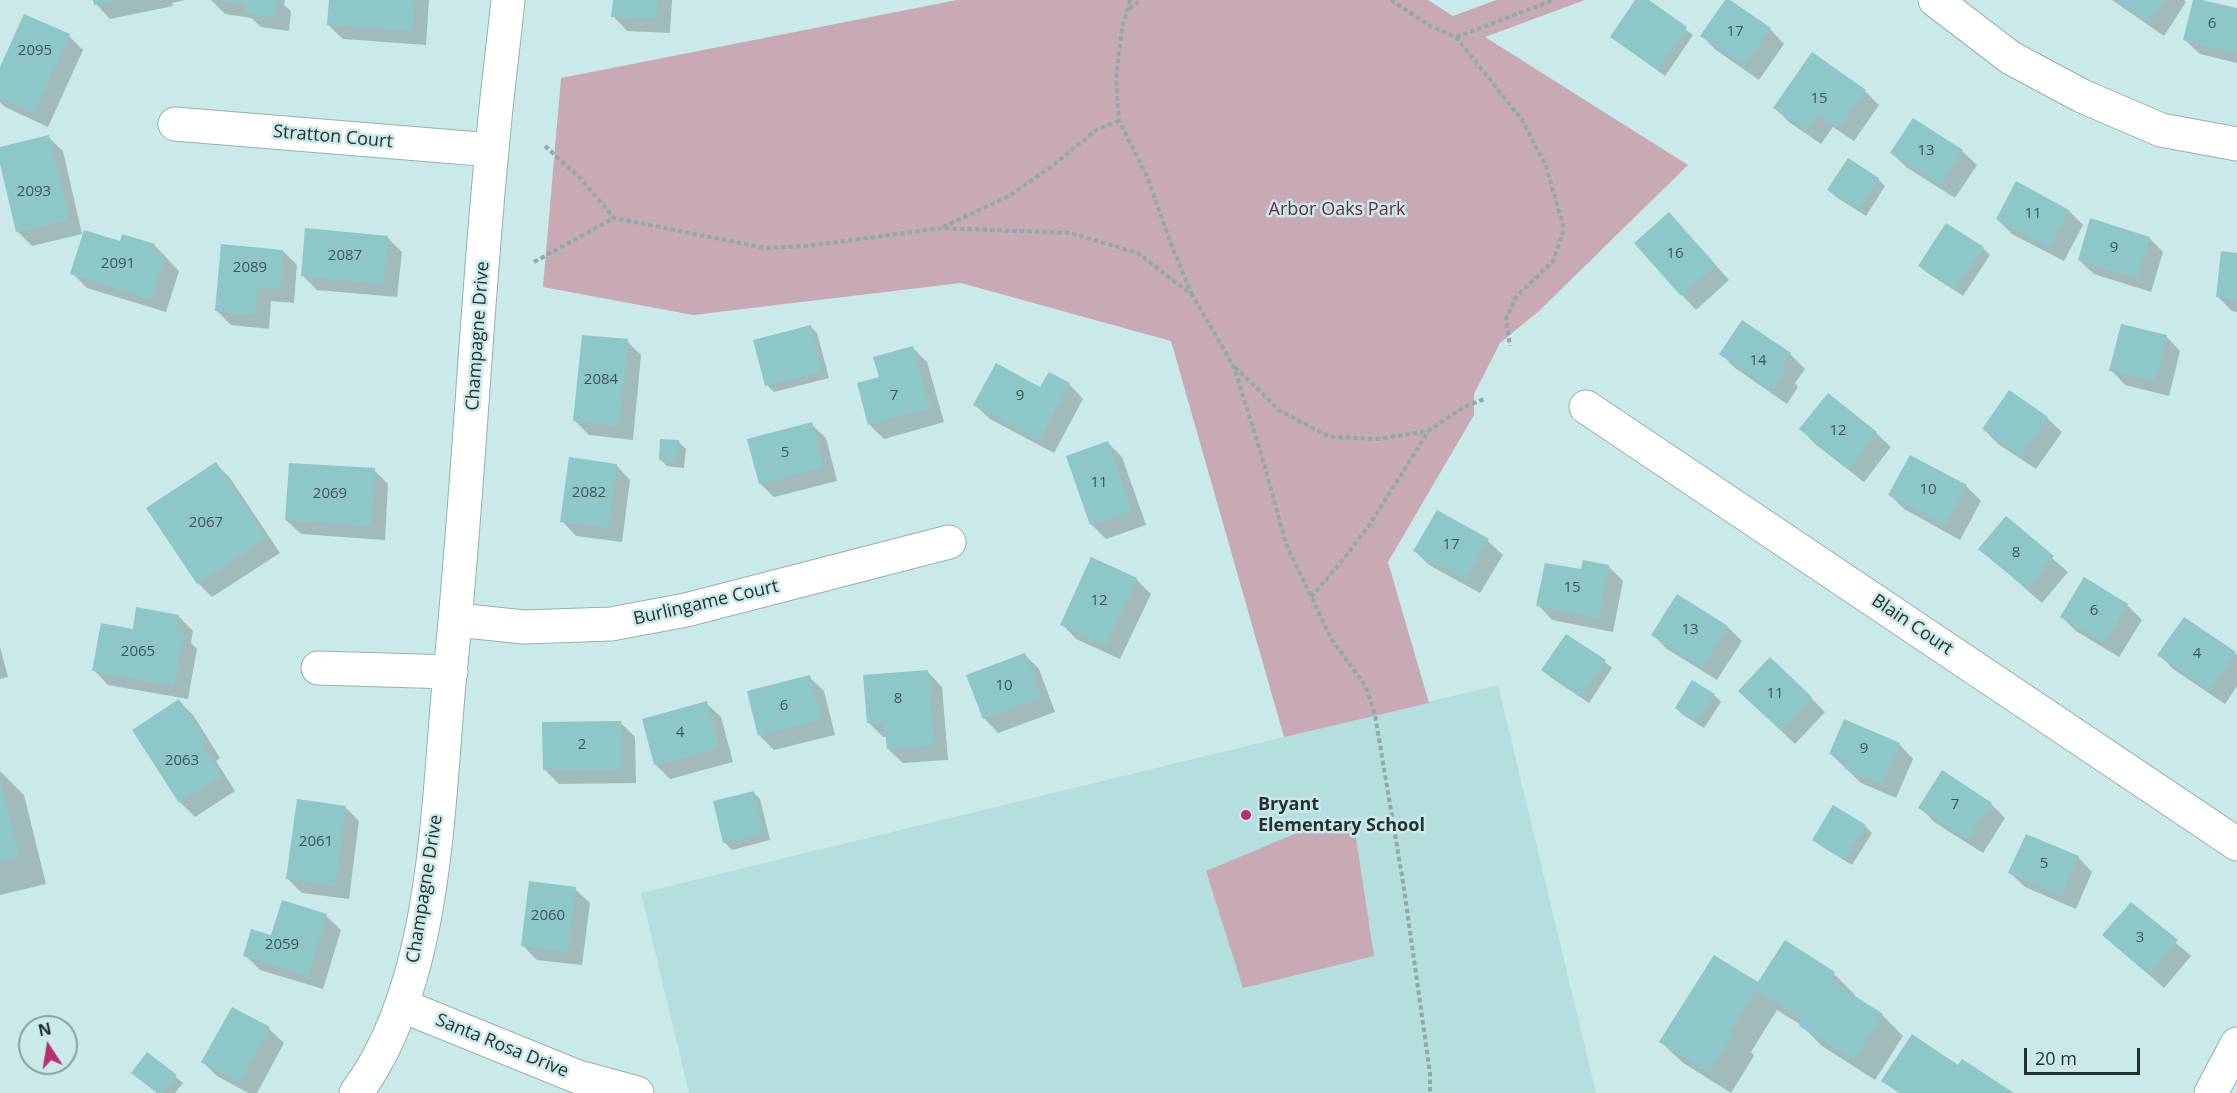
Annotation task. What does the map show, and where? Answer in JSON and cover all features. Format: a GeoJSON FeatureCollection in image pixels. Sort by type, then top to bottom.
{"type":"FeatureCollection","features":[{"type":"Feature","properties":{"kind":"street","name":"Champagne Drive"},"geometry":{"type":"LineString","coordinates":[[356,1093],[373,1070],[403,1006],[420,938],[433,862],[457,620],[492,150],[508,0]]}},
{"type":"Feature","properties":{"kind":"street"},"geometry":{"type":"LineString","coordinates":[[1935,0],[2011,58],[2082,96],[2161,129],[2237,144]]}},
{"type":"Feature","properties":{"kind":"street","name":"Stratton Court"},"geometry":{"type":"LineString","coordinates":[[175,124],[492,150]]}},
{"type":"Feature","properties":{"kind":"street","name":"Blain Court"},"geometry":{"type":"LineString","coordinates":[[1586,407],[2237,844]]}},
{"type":"Feature","properties":{"kind":"street","name":"Burlingame Court"},"geometry":{"type":"LineString","coordinates":[[457,620],[524,627],[610,624],[686,610],[950,542]]}},
{"type":"Feature","properties":{"kind":"street"},"geometry":{"type":"LineString","coordinates":[[318,668],[451,672]]}},
{"type":"Feature","properties":{"kind":"street","name":"Santa Rosa Drive"},"geometry":{"type":"LineString","coordinates":[[403,1006],[578,1077],[637,1093]]}},
{"type":"Feature","properties":{"kind":"street"},"geometry":{"type":"LineString","coordinates":[[2211,1093],[2237,1044]]}},
{"type":"Feature","properties":{"kind":"path"},"geometry":{"type":"LineString","coordinates":[[1130,0],[1122,28],[1116,79],[1119,121],[1146,174],[1193,296],[1234,367],[1286,544],[1331,638],[1366,687],[1375,715],[1406,905],[1430,1073],[1430,1093]]}},
{"type":"Feature","properties":{"kind":"path"},"geometry":{"type":"LineString","coordinates":[[1128,9],[1141,0]]}},
{"type":"Feature","properties":{"kind":"path"},"geometry":{"type":"LineString","coordinates":[[1391,0],[1431,26],[1456,37],[1522,120],[1546,166],[1564,229],[1553,261],[1516,297],[1506,319],[1510,346]]}},
{"type":"Feature","properties":{"kind":"path"},"geometry":{"type":"LineString","coordinates":[[1456,37],[1554,0]]}},
{"type":"Feature","properties":{"kind":"path"},"geometry":{"type":"LineString","coordinates":[[942,228],[1007,197],[1051,167],[1096,130],[1119,121]]}},
{"type":"Feature","properties":{"kind":"path"},"geometry":{"type":"LineString","coordinates":[[545,147],[580,178],[614,218],[765,248],[807,246],[942,228],[1070,233],[1138,253],[1193,296]]}},
{"type":"Feature","properties":{"kind":"path"},"geometry":{"type":"LineString","coordinates":[[534,262],[614,218]]}},
{"type":"Feature","properties":{"kind":"path"},"geometry":{"type":"LineString","coordinates":[[1234,367],[1279,410],[1330,437],[1379,439],[1428,431]]}},
{"type":"Feature","properties":{"kind":"path"},"geometry":{"type":"LineString","coordinates":[[1311,597],[1370,524],[1428,431],[1464,407],[1484,399]]}},
{"type":"Feature","properties":{"kind":"shaded area","name":"Bryant Elementary School"},"geometry":{"type":"Polygon","coordinates":[[[1498,685],[1596,1093],[689,1093],[641,893],[1498,685]]]}},
{"type":"Feature","properties":{"kind":"green space","name":"Arbor Oaks Park"},"geometry":{"type":"Polygon","coordinates":[[[957,0],[1428,0],[1453,16],[1496,0],[1585,0],[1485,37],[1688,165],[1539,311],[1500,343],[1474,394],[1474,415],[1388,562],[1429,703],[1284,737],[1171,341],[961,283],[693,315],[543,287],[561,78],[957,0]]]}},
{"type":"Feature","properties":{"kind":"green space"},"geometry":{"type":"Polygon","coordinates":[[[1353,819],[1374,956],[1243,988],[1206,871],[1304,830],[1353,819]]]}},
{"type":"Feature","properties":{"kind":"building"},"geometry":{"type":"Polygon","coordinates":[[[93,0],[113,0],[113,1],[94,5],[93,0]]]}},
{"type":"Feature","properties":{"kind":"building"},"geometry":{"type":"Polygon","coordinates":[[[218,0],[277,0],[275,17],[244,13],[246,5],[218,0]]]}},
{"type":"Feature","properties":{"kind":"building"},"geometry":{"type":"Polygon","coordinates":[[[329,0],[414,0],[412,31],[327,25],[329,0]]]}},
{"type":"Feature","properties":{"kind":"building"},"geometry":{"type":"Polygon","coordinates":[[[613,0],[657,0],[656,19],[611,17],[613,0]]]}},
{"type":"Feature","properties":{"kind":"building"},"geometry":{"type":"Polygon","coordinates":[[[1635,0],[1649,0],[1687,27],[1657,70],[1610,37],[1635,0]]]}},
{"type":"Feature","properties":{"kind":"building"},"geometry":{"type":"Polygon","coordinates":[[[1725,0],[1730,0],[1771,28],[1744,66],[1700,36],[1725,0]]]}},
{"type":"Feature","properties":{"kind":"building"},"geometry":{"type":"Polygon","coordinates":[[[2115,0],[2164,0],[2149,22],[2115,0]]]}},
{"type":"Feature","properties":{"kind":"building"},"geometry":{"type":"Polygon","coordinates":[[[2193,0],[2237,8],[2237,53],[2183,40],[2193,0]]]}},
{"type":"Feature","properties":{"kind":"building"},"geometry":{"type":"Polygon","coordinates":[[[24,14],[70,34],[34,113],[0,98],[0,67],[24,14]]]}},
{"type":"Feature","properties":{"kind":"building"},"geometry":{"type":"Polygon","coordinates":[[[1812,52],[1866,90],[1839,128],[1818,114],[1806,131],[1773,108],[1812,52]]]}},
{"type":"Feature","properties":{"kind":"building"},"geometry":{"type":"Polygon","coordinates":[[[1913,118],[1963,150],[1940,185],[1890,153],[1913,118]]]}},
{"type":"Feature","properties":{"kind":"building"},"geometry":{"type":"Polygon","coordinates":[[[49,135],[69,219],[16,232],[0,164],[0,147],[49,135]]]}},
{"type":"Feature","properties":{"kind":"building"},"geometry":{"type":"Polygon","coordinates":[[[1848,158],[1879,178],[1858,210],[1827,190],[1848,158]]]}},
{"type":"Feature","properties":{"kind":"building"},"geometry":{"type":"Polygon","coordinates":[[[2016,181],[2069,210],[2049,248],[1996,219],[2016,181]]]}},
{"type":"Feature","properties":{"kind":"building"},"geometry":{"type":"Polygon","coordinates":[[[1669,212],[1716,265],[1681,296],[1634,243],[1669,212]]]}},
{"type":"Feature","properties":{"kind":"building"},"geometry":{"type":"Polygon","coordinates":[[[2090,218],[2150,237],[2137,278],[2078,260],[2090,218]]]}},
{"type":"Feature","properties":{"kind":"building"},"geometry":{"type":"Polygon","coordinates":[[[1946,223],[1984,247],[1955,290],[1918,266],[1946,223]]]}},
{"type":"Feature","properties":{"kind":"building"},"geometry":{"type":"Polygon","coordinates":[[[305,228],[388,236],[383,284],[301,276],[305,228]]]}},
{"type":"Feature","properties":{"kind":"building"},"geometry":{"type":"Polygon","coordinates":[[[84,230],[120,241],[122,234],[155,244],[153,251],[165,255],[152,299],[70,274],[84,230]]]}},
{"type":"Feature","properties":{"kind":"building"},"geometry":{"type":"Polygon","coordinates":[[[221,244],[283,250],[280,289],[257,287],[255,315],[215,311],[221,244]]]}},
{"type":"Feature","properties":{"kind":"building"},"geometry":{"type":"Polygon","coordinates":[[[2221,251],[2237,253],[2237,300],[2216,297],[2221,251]]]}},
{"type":"Feature","properties":{"kind":"building"},"geometry":{"type":"Polygon","coordinates":[[[1742,320],[1791,353],[1781,369],[1785,371],[1772,390],[1719,354],[1742,320]]]}},
{"type":"Feature","properties":{"kind":"building"},"geometry":{"type":"Polygon","coordinates":[[[2121,324],[2167,335],[2155,382],[2109,371],[2121,324]]]}},
{"type":"Feature","properties":{"kind":"building"},"geometry":{"type":"Polygon","coordinates":[[[811,325],[822,371],[765,386],[753,340],[811,325]]]}},
{"type":"Feature","properties":{"kind":"building"},"geometry":{"type":"Polygon","coordinates":[[[582,335],[628,339],[619,426],[573,421],[582,335]]]}},
{"type":"Feature","properties":{"kind":"building"},"geometry":{"type":"Polygon","coordinates":[[[913,346],[930,408],[868,425],[857,383],[879,377],[873,357],[913,346]]]}},
{"type":"Feature","properties":{"kind":"building"},"geometry":{"type":"Polygon","coordinates":[[[996,363],[1040,387],[1049,372],[1070,383],[1039,440],[973,405],[996,363]]]}},
{"type":"Feature","properties":{"kind":"building"},"geometry":{"type":"Polygon","coordinates":[[[2009,390],[2048,417],[2021,456],[1982,429],[2009,390]]]}},
{"type":"Feature","properties":{"kind":"building"},"geometry":{"type":"Polygon","coordinates":[[[1828,393],[1877,432],[1849,469],[1799,429],[1828,393]]]}},
{"type":"Feature","properties":{"kind":"building"},"geometry":{"type":"Polygon","coordinates":[[[812,422],[823,467],[759,484],[747,439],[812,422]]]}},
{"type":"Feature","properties":{"kind":"building"},"geometry":{"type":"Polygon","coordinates":[[[660,439],[679,440],[678,462],[659,460],[660,439]]]}},
{"type":"Feature","properties":{"kind":"building"},"geometry":{"type":"Polygon","coordinates":[[[1108,441],[1132,510],[1090,525],[1066,456],[1108,441]]]}},
{"type":"Feature","properties":{"kind":"building"},"geometry":{"type":"Polygon","coordinates":[[[1910,455],[1967,485],[1945,526],[1888,495],[1910,455]]]}},
{"type":"Feature","properties":{"kind":"building"},"geometry":{"type":"Polygon","coordinates":[[[569,457],[617,464],[608,528],[560,522],[569,457]]]}},
{"type":"Feature","properties":{"kind":"building"},"geometry":{"type":"Polygon","coordinates":[[[216,462],[266,538],[197,584],[146,508],[216,462]]]}},
{"type":"Feature","properties":{"kind":"building"},"geometry":{"type":"Polygon","coordinates":[[[289,463],[375,468],[371,526],[285,520],[289,463]]]}},
{"type":"Feature","properties":{"kind":"building"},"geometry":{"type":"Polygon","coordinates":[[[1437,510],[1489,539],[1465,580],[1413,551],[1437,510]]]}},
{"type":"Feature","properties":{"kind":"building"},"geometry":{"type":"Polygon","coordinates":[[[2006,516],[2054,556],[2027,589],[1978,549],[2006,516]]]}},
{"type":"Feature","properties":{"kind":"building"},"geometry":{"type":"Polygon","coordinates":[[[1091,557],[1137,578],[1106,645],[1060,625],[1091,557]]]}},
{"type":"Feature","properties":{"kind":"building"},"geometry":{"type":"Polygon","coordinates":[[[1583,560],[1609,565],[1599,618],[1536,606],[1545,563],[1581,569],[1583,560]]]}},
{"type":"Feature","properties":{"kind":"building"},"geometry":{"type":"Polygon","coordinates":[[[2084,577],[2128,604],[2104,643],[2060,617],[2084,577]]]}},
{"type":"Feature","properties":{"kind":"building"},"geometry":{"type":"Polygon","coordinates":[[[1677,594],[1728,626],[1702,667],[1651,635],[1677,594]]]}},
{"type":"Feature","properties":{"kind":"building"},"geometry":{"type":"Polygon","coordinates":[[[136,607],[179,615],[176,632],[184,634],[174,686],[92,671],[101,623],[133,629],[136,607]]]}},
{"type":"Feature","properties":{"kind":"building"},"geometry":{"type":"Polygon","coordinates":[[[2184,617],[2236,652],[2210,691],[2157,655],[2184,617]]]}},
{"type":"Feature","properties":{"kind":"building"},"geometry":{"type":"Polygon","coordinates":[[[1566,634],[1606,660],[1581,697],[1541,670],[1566,634]]]}},
{"type":"Feature","properties":{"kind":"building"},"geometry":{"type":"Polygon","coordinates":[[[1025,653],[1041,697],[983,719],[966,675],[1025,653]]]}},
{"type":"Feature","properties":{"kind":"building"},"geometry":{"type":"Polygon","coordinates":[[[1770,657],[1812,697],[1780,730],[1738,691],[1770,657]]]}},
{"type":"Feature","properties":{"kind":"building"},"geometry":{"type":"Polygon","coordinates":[[[928,670],[934,746],[887,749],[884,722],[867,723],[863,675],[928,670]]]}},
{"type":"Feature","properties":{"kind":"building"},"geometry":{"type":"Polygon","coordinates":[[[810,675],[821,720],[758,736],[747,691],[810,675]]]}},
{"type":"Feature","properties":{"kind":"building"},"geometry":{"type":"Polygon","coordinates":[[[1692,680],[1715,694],[1697,722],[1675,708],[1692,680]]]}},
{"type":"Feature","properties":{"kind":"building"},"geometry":{"type":"Polygon","coordinates":[[[179,699],[207,743],[203,746],[222,776],[179,803],[132,730],[179,699]]]}},
{"type":"Feature","properties":{"kind":"building"},"geometry":{"type":"Polygon","coordinates":[[[707,701],[719,748],[654,765],[642,719],[707,701]]]}},
{"type":"Feature","properties":{"kind":"building"},"geometry":{"type":"Polygon","coordinates":[[[1844,719],[1900,743],[1882,784],[1845,769],[1848,762],[1829,754],[1844,719]]]}},
{"type":"Feature","properties":{"kind":"building"},"geometry":{"type":"Polygon","coordinates":[[[621,721],[622,769],[543,770],[542,722],[621,721]]]}},
{"type":"Feature","properties":{"kind":"building"},"geometry":{"type":"Polygon","coordinates":[[[1942,770],[1992,803],[1968,839],[1918,808],[1942,770]]]}},
{"type":"Feature","properties":{"kind":"building"},"geometry":{"type":"Polygon","coordinates":[[[0,779],[20,857],[0,862],[0,779]]]}},
{"type":"Feature","properties":{"kind":"building"},"geometry":{"type":"Polygon","coordinates":[[[754,791],[764,833],[723,843],[713,801],[754,791]]]}},
{"type":"Feature","properties":{"kind":"building"},"geometry":{"type":"Polygon","coordinates":[[[297,799],[346,806],[335,886],[286,879],[297,799]]]}},
{"type":"Feature","properties":{"kind":"building"},"geometry":{"type":"Polygon","coordinates":[[[1833,805],[1866,825],[1844,860],[1812,840],[1833,805]]]}},
{"type":"Feature","properties":{"kind":"building"},"geometry":{"type":"Polygon","coordinates":[[[2026,834],[2079,856],[2061,896],[2008,873],[2026,834]]]}},
{"type":"Feature","properties":{"kind":"building"},"geometry":{"type":"Polygon","coordinates":[[[529,881],[576,887],[567,952],[521,946],[529,881]]]}},
{"type":"Feature","properties":{"kind":"building"},"geometry":{"type":"Polygon","coordinates":[[[282,900],[327,914],[308,976],[243,956],[251,929],[271,935],[282,900]]]}},
{"type":"Feature","properties":{"kind":"building"},"geometry":{"type":"Polygon","coordinates":[[[2131,902],[2178,940],[2149,975],[2102,935],[2131,902]]]}},
{"type":"Feature","properties":{"kind":"building"},"geometry":{"type":"Polygon","coordinates":[[[1785,940],[1835,972],[1830,980],[1883,1014],[1854,1060],[1799,1026],[1803,1020],[1756,990],[1730,1031],[1734,1033],[1709,1073],[1659,1042],[1714,955],[1758,982],[1785,940]]]}},
{"type":"Feature","properties":{"kind":"building"},"geometry":{"type":"Polygon","coordinates":[[[232,1007],[270,1027],[240,1083],[201,1062],[232,1007]]]}},
{"type":"Feature","properties":{"kind":"building"},"geometry":{"type":"Polygon","coordinates":[[[1912,1034],[1958,1065],[1962,1059],[2014,1093],[1899,1093],[1881,1081],[1912,1034]]]}},
{"type":"Feature","properties":{"kind":"building"},"geometry":{"type":"Polygon","coordinates":[[[147,1052],[177,1075],[163,1093],[157,1093],[131,1073],[147,1052]]]}},
{"type":"Feature","properties":{"kind":"place","name":"Bryant Elementary School"},"geometry":{"type":"Point","coordinates":[1246,815]}}]}
